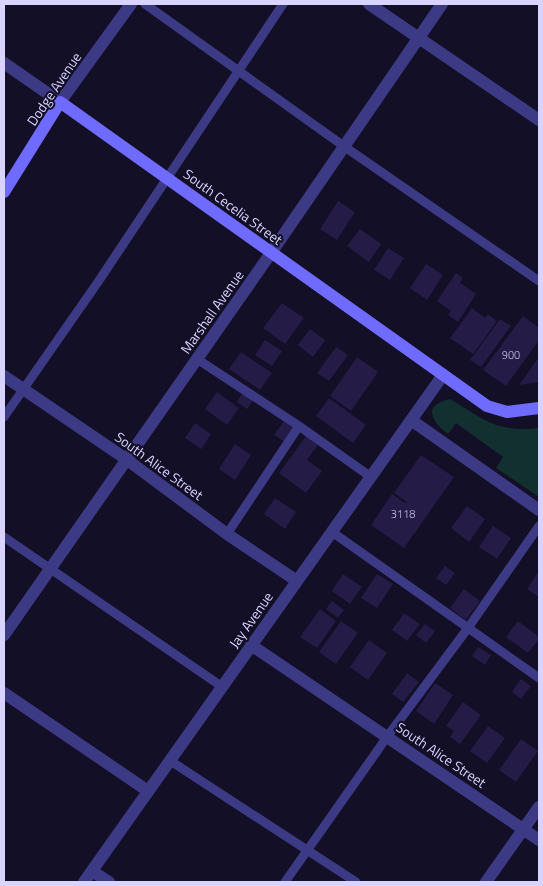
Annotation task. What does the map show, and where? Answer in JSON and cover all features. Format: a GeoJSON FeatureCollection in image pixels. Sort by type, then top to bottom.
{"type":"FeatureCollection","features":[{"type":"Feature","properties":{"kind":"main road","name":"South Cecelia Street"},"geometry":{"type":"LineString","coordinates":[[60,102],[487,406],[507,412],[539,408]]}},
{"type":"Feature","properties":{"kind":"main road","name":"Dodge Avenue"},"geometry":{"type":"LineString","coordinates":[[4,192],[60,102]]}},
{"type":"Feature","properties":{"kind":"street","name":"Dodge Avenue"},"geometry":{"type":"LineString","coordinates":[[60,102],[131,4]]}},
{"type":"Feature","properties":{"kind":"street"},"geometry":{"type":"LineString","coordinates":[[369,4],[539,120]]}},
{"type":"Feature","properties":{"kind":"street","name":"Marshall Avenue"},"geometry":{"type":"LineString","coordinates":[[4,635],[345,147],[442,4]]}},
{"type":"Feature","properties":{"kind":"street","name":"South Cecelia Street"},"geometry":{"type":"LineString","coordinates":[[4,63],[60,102]]}},
{"type":"Feature","properties":{"kind":"street","name":"Jay Avenue"},"geometry":{"type":"LineString","coordinates":[[84,882],[443,375]]}},
{"type":"Feature","properties":{"kind":"street","name":"South Alice Street"},"geometry":{"type":"LineString","coordinates":[[4,376],[296,581]]}},
{"type":"Feature","properties":{"kind":"street"},"geometry":{"type":"LineString","coordinates":[[411,420],[539,510]]}},
{"type":"Feature","properties":{"kind":"street","name":"South Alice Street"},"geometry":{"type":"LineString","coordinates":[[251,645],[539,840]]}},
{"type":"Feature","properties":{"kind":"street"},"geometry":{"type":"LineString","coordinates":[[4,693],[148,791]]}},
{"type":"Feature","properties":{"kind":"street"},"geometry":{"type":"LineString","coordinates":[[486,882],[539,807]]}},
{"type":"Feature","properties":{"kind":"street"},"geometry":{"type":"LineString","coordinates":[[92,871],[109,882]]}},
{"type":"Feature","properties":{"kind":"lane"},"geometry":{"type":"LineString","coordinates":[[145,4],[345,147],[539,281]]}},
{"type":"Feature","properties":{"kind":"lane"},"geometry":{"type":"LineString","coordinates":[[4,417],[98,282],[283,4]]}},
{"type":"Feature","properties":{"kind":"lane"},"geometry":{"type":"LineString","coordinates":[[197,359],[371,476]]}},
{"type":"Feature","properties":{"kind":"lane"},"geometry":{"type":"LineString","coordinates":[[228,534],[299,426]]}},
{"type":"Feature","properties":{"kind":"lane"},"geometry":{"type":"LineString","coordinates":[[286,882],[387,737],[468,628],[539,526]]}},
{"type":"Feature","properties":{"kind":"lane"},"geometry":{"type":"LineString","coordinates":[[332,532],[539,678]]}},
{"type":"Feature","properties":{"kind":"lane"},"geometry":{"type":"LineString","coordinates":[[4,537],[222,686]]}},
{"type":"Feature","properties":{"kind":"lane"},"geometry":{"type":"LineString","coordinates":[[169,760],[356,882]]}},
{"type":"Feature","properties":{"kind":"green space"},"geometry":{"type":"Polygon","coordinates":[[[450,399],[494,424],[516,429],[539,428],[539,497],[496,468],[503,457],[456,423],[448,434],[437,424],[432,414],[435,405],[450,399]]]}},
{"type":"Feature","properties":{"kind":"building"},"geometry":{"type":"Polygon","coordinates":[[[338,201],[355,212],[337,240],[320,229],[338,201]]]}},
{"type":"Feature","properties":{"kind":"building"},"geometry":{"type":"Polygon","coordinates":[[[360,229],[381,244],[369,262],[347,246],[360,229]]]}},
{"type":"Feature","properties":{"kind":"building"},"geometry":{"type":"Polygon","coordinates":[[[388,248],[404,258],[390,280],[374,270],[388,248]]]}},
{"type":"Feature","properties":{"kind":"building"},"geometry":{"type":"Polygon","coordinates":[[[426,264],[443,275],[427,300],[410,288],[426,264]]]}},
{"type":"Feature","properties":{"kind":"building"},"geometry":{"type":"Polygon","coordinates":[[[456,273],[463,278],[460,283],[476,294],[458,322],[448,315],[451,311],[437,301],[456,273]]]}},
{"type":"Feature","properties":{"kind":"building"},"geometry":{"type":"Polygon","coordinates":[[[282,303],[304,318],[285,344],[263,328],[282,303]]]}},
{"type":"Feature","properties":{"kind":"building"},"geometry":{"type":"Polygon","coordinates":[[[472,308],[485,318],[488,314],[497,321],[473,354],[450,338],[472,308]]]}},
{"type":"Feature","properties":{"kind":"building"},"geometry":{"type":"Polygon","coordinates":[[[523,316],[539,328],[539,340],[506,386],[483,370],[523,316]]]}},
{"type":"Feature","properties":{"kind":"building"},"geometry":{"type":"Polygon","coordinates":[[[500,319],[511,326],[481,367],[470,360],[500,319]]]}},
{"type":"Feature","properties":{"kind":"building"},"geometry":{"type":"Polygon","coordinates":[[[310,329],[325,340],[313,357],[298,345],[310,329]]]}},
{"type":"Feature","properties":{"kind":"building"},"geometry":{"type":"Polygon","coordinates":[[[265,340],[282,351],[272,366],[255,355],[265,340]]]}},
{"type":"Feature","properties":{"kind":"building"},"geometry":{"type":"Polygon","coordinates":[[[336,347],[348,355],[329,381],[317,373],[336,347]]]}},
{"type":"Feature","properties":{"kind":"building"},"geometry":{"type":"Polygon","coordinates":[[[241,352],[272,373],[260,390],[229,369],[241,352]]]}},
{"type":"Feature","properties":{"kind":"building"},"geometry":{"type":"Polygon","coordinates":[[[357,357],[378,372],[351,411],[330,396],[357,357]]]}},
{"type":"Feature","properties":{"kind":"building"},"geometry":{"type":"Polygon","coordinates":[[[539,357],[539,382],[519,385],[539,357]]]}},
{"type":"Feature","properties":{"kind":"building"},"geometry":{"type":"Polygon","coordinates":[[[217,392],[239,408],[227,425],[205,409],[217,392]]]}},
{"type":"Feature","properties":{"kind":"building"},"geometry":{"type":"Polygon","coordinates":[[[242,393],[253,400],[247,409],[237,402],[242,393]]]}},
{"type":"Feature","properties":{"kind":"building"},"geometry":{"type":"Polygon","coordinates":[[[329,398],[366,425],[353,443],[316,416],[329,398]]]}},
{"type":"Feature","properties":{"kind":"building"},"geometry":{"type":"Polygon","coordinates":[[[284,421],[294,428],[285,442],[274,435],[284,421]]]}},
{"type":"Feature","properties":{"kind":"building"},"geometry":{"type":"Polygon","coordinates":[[[195,423],[211,434],[201,449],[185,438],[195,423]]]}},
{"type":"Feature","properties":{"kind":"building"},"geometry":{"type":"Polygon","coordinates":[[[306,436],[318,445],[307,460],[322,471],[306,493],[279,473],[306,436]]]}},
{"type":"Feature","properties":{"kind":"building"},"geometry":{"type":"Polygon","coordinates":[[[235,444],[251,455],[235,480],[219,469],[235,444]]]}},
{"type":"Feature","properties":{"kind":"building"},"geometry":{"type":"Polygon","coordinates":[[[421,455],[454,477],[404,548],[371,525],[392,494],[405,503],[407,502],[394,493],[421,455]]]}},
{"type":"Feature","properties":{"kind":"building"},"geometry":{"type":"Polygon","coordinates":[[[275,498],[296,512],[285,529],[264,514],[275,498]]]}},
{"type":"Feature","properties":{"kind":"building"},"geometry":{"type":"Polygon","coordinates":[[[467,506],[485,519],[469,542],[451,528],[467,506]]]}},
{"type":"Feature","properties":{"kind":"building"},"geometry":{"type":"Polygon","coordinates":[[[493,526],[511,538],[497,559],[479,547],[493,526]]]}},
{"type":"Feature","properties":{"kind":"building"},"geometry":{"type":"Polygon","coordinates":[[[445,566],[455,573],[446,585],[436,578],[445,566]]]}},
{"type":"Feature","properties":{"kind":"building"},"geometry":{"type":"Polygon","coordinates":[[[539,571],[539,597],[527,589],[539,571]]]}},
{"type":"Feature","properties":{"kind":"building"},"geometry":{"type":"Polygon","coordinates":[[[343,574],[362,587],[350,604],[332,591],[343,574]]]}},
{"type":"Feature","properties":{"kind":"building"},"geometry":{"type":"Polygon","coordinates":[[[377,574],[393,584],[377,608],[361,598],[377,574]]]}},
{"type":"Feature","properties":{"kind":"building"},"geometry":{"type":"Polygon","coordinates":[[[464,589],[480,601],[466,620],[450,608],[464,589]]]}},
{"type":"Feature","properties":{"kind":"building"},"geometry":{"type":"Polygon","coordinates":[[[332,601],[344,610],[338,618],[326,609],[332,601]]]}},
{"type":"Feature","properties":{"kind":"building"},"geometry":{"type":"Polygon","coordinates":[[[320,609],[336,621],[317,648],[300,637],[320,609]]]}},
{"type":"Feature","properties":{"kind":"building"},"geometry":{"type":"Polygon","coordinates":[[[404,613],[420,624],[407,641],[392,630],[404,613]]]}},
{"type":"Feature","properties":{"kind":"building"},"geometry":{"type":"Polygon","coordinates":[[[341,621],[358,633],[336,664],[319,652],[341,621]]]}},
{"type":"Feature","properties":{"kind":"building"},"geometry":{"type":"Polygon","coordinates":[[[518,621],[539,637],[528,653],[506,637],[518,621]]]}},
{"type":"Feature","properties":{"kind":"building"},"geometry":{"type":"Polygon","coordinates":[[[425,624],[435,631],[426,643],[416,635],[425,624]]]}},
{"type":"Feature","properties":{"kind":"building"},"geometry":{"type":"Polygon","coordinates":[[[369,640],[387,653],[368,680],[350,667],[369,640]]]}},
{"type":"Feature","properties":{"kind":"building"},"geometry":{"type":"Polygon","coordinates":[[[478,647],[491,655],[485,665],[472,656],[478,647]]]}},
{"type":"Feature","properties":{"kind":"building"},"geometry":{"type":"Polygon","coordinates":[[[407,673],[419,682],[403,702],[392,694],[407,673]]]}},
{"type":"Feature","properties":{"kind":"building"},"geometry":{"type":"Polygon","coordinates":[[[521,679],[531,686],[521,699],[512,692],[521,679]]]}},
{"type":"Feature","properties":{"kind":"building"},"geometry":{"type":"Polygon","coordinates":[[[435,683],[453,695],[434,724],[416,711],[435,683]]]}},
{"type":"Feature","properties":{"kind":"building"},"geometry":{"type":"Polygon","coordinates":[[[463,702],[481,715],[460,744],[450,737],[454,731],[446,726],[463,702]]]}},
{"type":"Feature","properties":{"kind":"building"},"geometry":{"type":"Polygon","coordinates":[[[488,726],[505,738],[487,763],[470,751],[488,726]]]}},
{"type":"Feature","properties":{"kind":"building"},"geometry":{"type":"Polygon","coordinates":[[[521,739],[538,751],[516,782],[499,770],[521,739]]]}}]}
